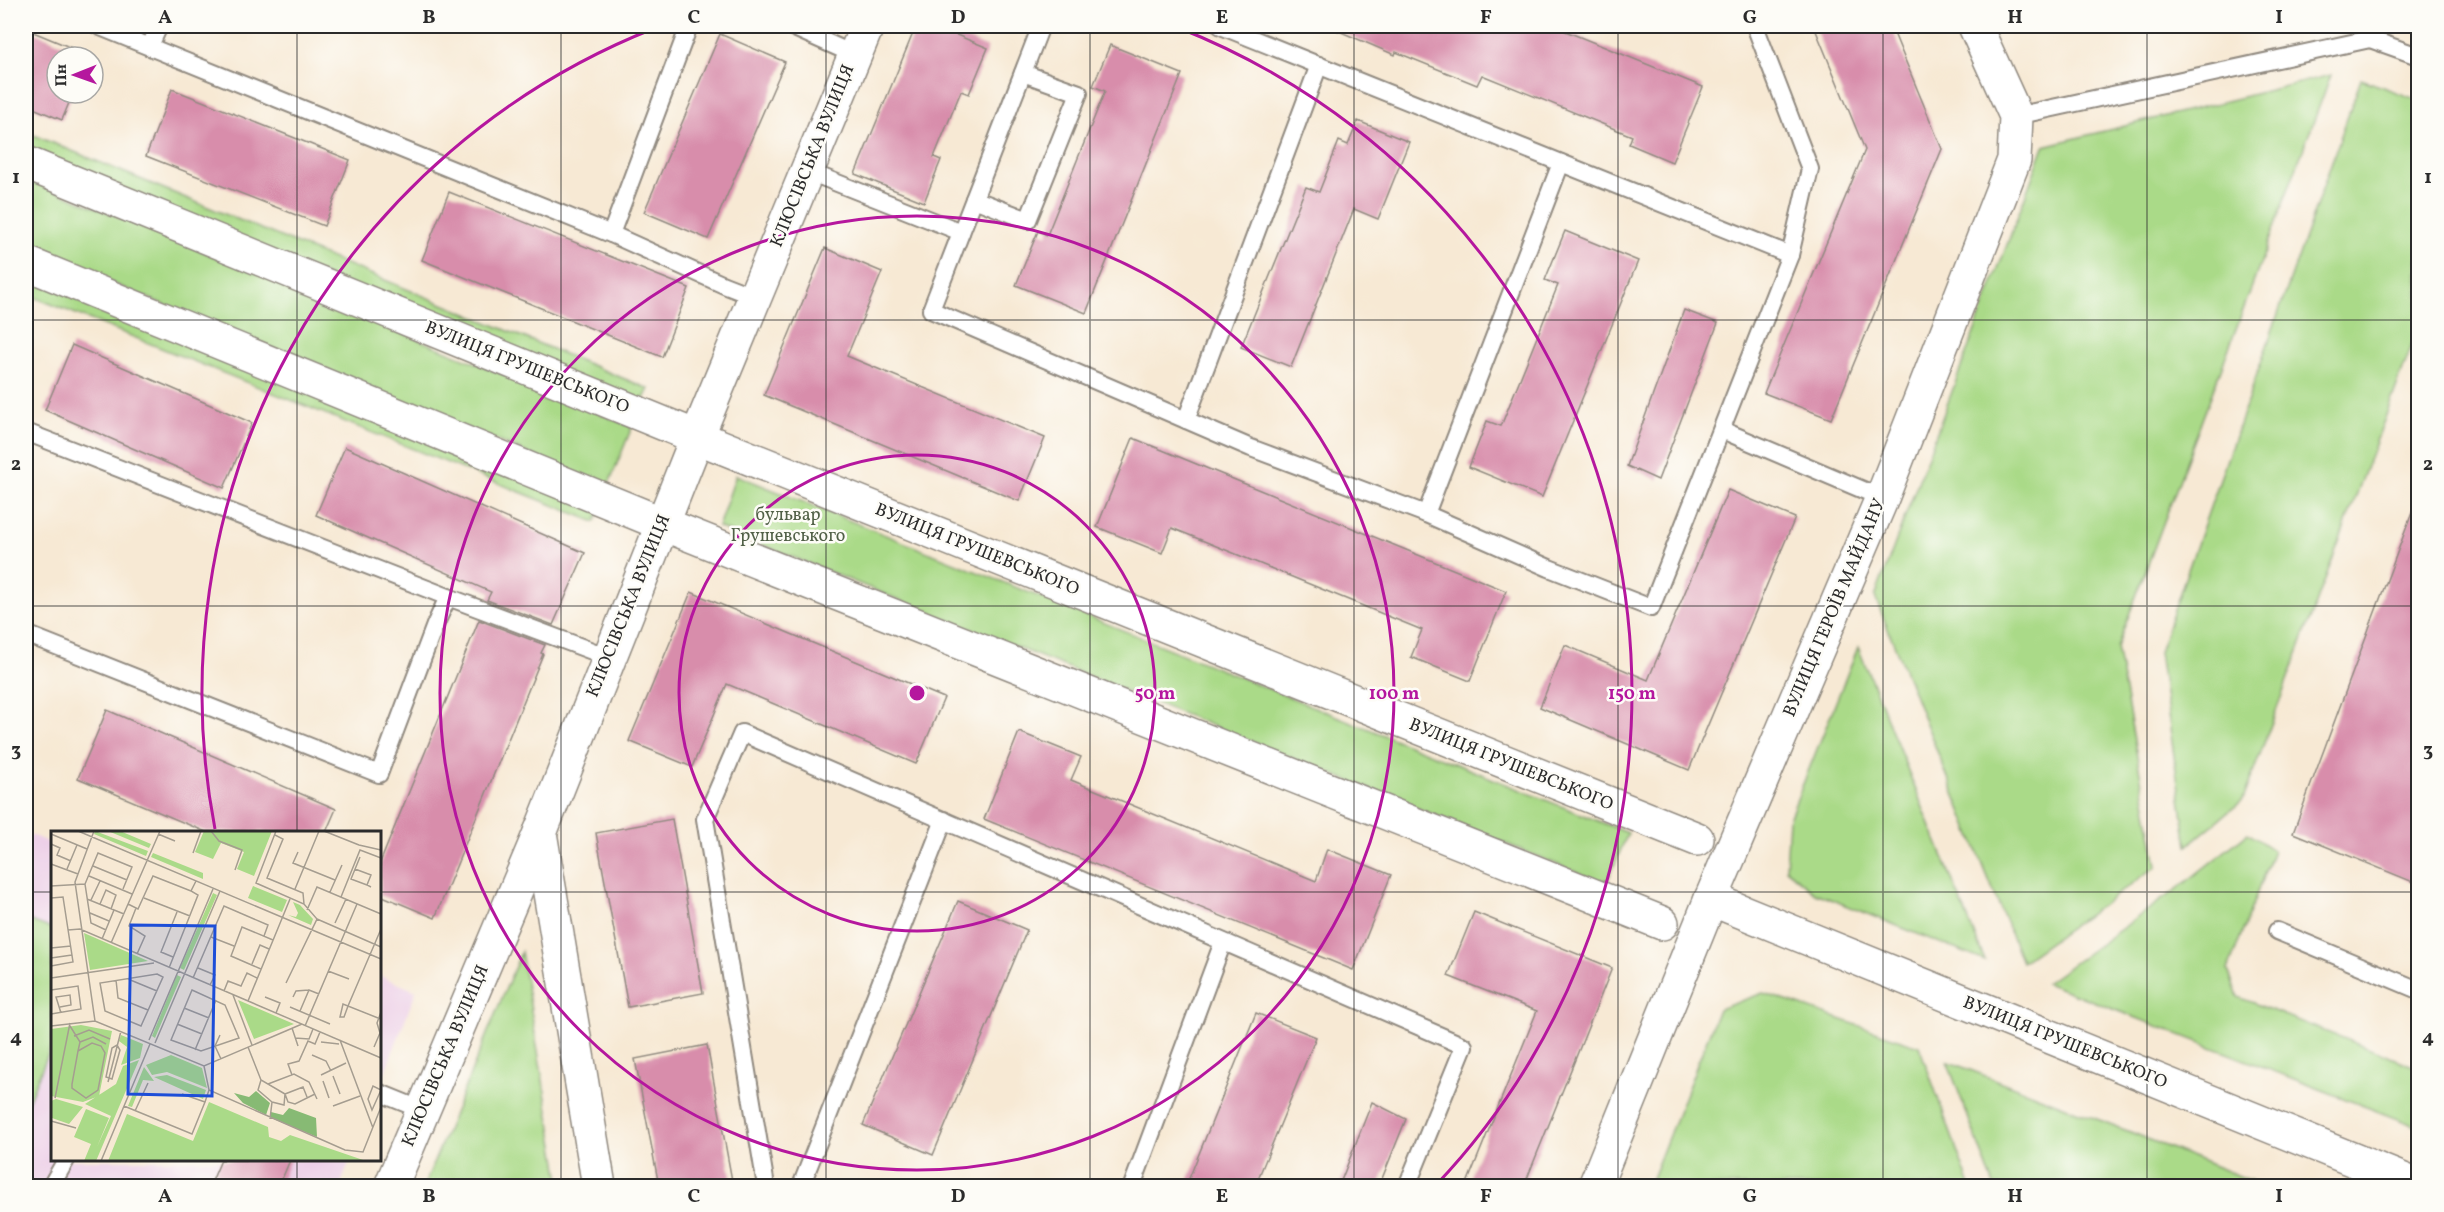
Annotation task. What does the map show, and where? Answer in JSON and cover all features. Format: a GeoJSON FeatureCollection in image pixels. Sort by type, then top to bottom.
{"type":"FeatureCollection","features":[{"type":"Feature","properties":{"kind":"street","name":"ВУЛИЦЯ ГЕРОЇВ МАЙДАНУ"},"geometry":{"type":"LineString","coordinates":[[1595,1186],[1712,899],[1882,498],[2014,160],[2016,116],[1975,26]]}},
{"type":"Feature","properties":{"kind":"street","name":"КЛЮСІВСЬКА ВУЛИЦЯ"},"geometry":{"type":"LineString","coordinates":[[391,1186],[540,833],[697,437],[861,40]]}},
{"type":"Feature","properties":{"kind":"street","name":"ВУЛИЦЯ ГРУШЕВСЬКОГО"},"geometry":{"type":"LineString","coordinates":[[26,163],[697,437],[1697,838]]}},
{"type":"Feature","properties":{"kind":"street"},"geometry":{"type":"LineString","coordinates":[[26,263],[663,524],[1662,923]]}},
{"type":"Feature","properties":{"kind":"street"},"geometry":{"type":"LineString","coordinates":[[540,833],[599,1186]]}},
{"type":"Feature","properties":{"kind":"street","name":"ВУЛИЦЯ ГРУШЕВСЬКОГО"},"geometry":{"type":"LineString","coordinates":[[1712,899],[2418,1186]]}},
{"type":"Feature","properties":{"kind":"lane"},"geometry":{"type":"LineString","coordinates":[[98,26],[611,234],[755,297]]}},
{"type":"Feature","properties":{"kind":"lane"},"geometry":{"type":"LineString","coordinates":[[150,46],[159,26]]}},
{"type":"Feature","properties":{"kind":"lane"},"geometry":{"type":"LineString","coordinates":[[611,234],[689,26]]}},
{"type":"Feature","properties":{"kind":"lane"},"geometry":{"type":"LineString","coordinates":[[790,26],[861,40]]}},
{"type":"Feature","properties":{"kind":"lane"},"geometry":{"type":"LineString","coordinates":[[1038,26],[1023,73],[931,310],[1251,448],[1426,514],[1549,568],[1651,608],[1790,255],[1810,169],[1755,26]]}},
{"type":"Feature","properties":{"kind":"lane"},"geometry":{"type":"LineString","coordinates":[[1221,26],[1790,255]]}},
{"type":"Feature","properties":{"kind":"lane"},"geometry":{"type":"LineString","coordinates":[[2016,116],[2373,32],[2418,56]]}},
{"type":"Feature","properties":{"kind":"lane"},"geometry":{"type":"LineString","coordinates":[[1186,420],[1319,65]]}},
{"type":"Feature","properties":{"kind":"lane"},"geometry":{"type":"LineString","coordinates":[[974,199],[1028,220],[1079,93],[1023,73]]}},
{"type":"Feature","properties":{"kind":"lane"},"geometry":{"type":"LineString","coordinates":[[1426,514],[1561,163]]}},
{"type":"Feature","properties":{"kind":"lane"},"geometry":{"type":"LineString","coordinates":[[807,171],[961,232]]}},
{"type":"Feature","properties":{"kind":"lane"},"geometry":{"type":"LineString","coordinates":[[1722,430],[1882,498]]}},
{"type":"Feature","properties":{"kind":"lane"},"geometry":{"type":"LineString","coordinates":[[26,432],[608,657]]}},
{"type":"Feature","properties":{"kind":"lane"},"geometry":{"type":"LineString","coordinates":[[26,634],[379,774],[435,625],[448,597]]}},
{"type":"Feature","properties":{"kind":"lane"},"geometry":{"type":"LineString","coordinates":[[766,1186],[705,819],[742,733],[1464,1046],[1407,1186]]}},
{"type":"Feature","properties":{"kind":"lane"},"geometry":{"type":"LineString","coordinates":[[801,1186],[944,820]]}},
{"type":"Feature","properties":{"kind":"lane"},"geometry":{"type":"LineString","coordinates":[[2277,932],[2418,990]]}},
{"type":"Feature","properties":{"kind":"lane"},"geometry":{"type":"LineString","coordinates":[[1132,1186],[1223,942]]}},
{"type":"Feature","properties":{"kind":"lane"},"geometry":{"type":"LineString","coordinates":[[381,1093],[423,1110]]}},
{"type":"Feature","properties":{"kind":"lane"},"geometry":{"type":"LineString","coordinates":[[51,1186],[65,1161]]}},
{"type":"Feature","properties":{"kind":"shaded area"},"geometry":{"type":"Polygon","coordinates":[[[26,833],[51,844],[51,1161],[350,1161],[340,1186],[26,1186],[26,833]]]}},
{"type":"Feature","properties":{"kind":"shaded area"},"geometry":{"type":"Polygon","coordinates":[[[381,976],[416,991],[381,1082],[381,976]]]}},
{"type":"Feature","properties":{"kind":"green space"},"geometry":{"type":"Polygon","coordinates":[[[2331,75],[2117,647],[2157,866],[2022,962],[1875,597],[2044,146],[2331,75]]]}},
{"type":"Feature","properties":{"kind":"green space"},"geometry":{"type":"Polygon","coordinates":[[[2361,79],[2418,100],[2418,329],[2243,800],[2187,846],[2159,652],[2361,79]]]}},
{"type":"Feature","properties":{"kind":"green space"},"geometry":{"type":"Polygon","coordinates":[[[26,132],[649,389],[640,406],[26,151],[26,132]]]}},
{"type":"Feature","properties":{"kind":"green space"},"geometry":{"type":"Polygon","coordinates":[[[26,179],[632,427],[608,486],[26,248],[26,179]]]}},
{"type":"Feature","properties":{"kind":"green space"},"geometry":{"type":"Polygon","coordinates":[[[26,272],[602,506],[595,522],[26,294],[26,272]]]}},
{"type":"Feature","properties":{"kind":"green space","name":"бульвар Грушевського"},"geometry":{"type":"Polygon","coordinates":[[[736,475],[1628,833],[1606,884],[718,527],[736,475]]]}},
{"type":"Feature","properties":{"kind":"green space"},"geometry":{"type":"Polygon","coordinates":[[[1858,647],[1985,961],[1815,893],[1786,869],[1789,819],[1858,647]]]}},
{"type":"Feature","properties":{"kind":"green space"},"geometry":{"type":"Polygon","coordinates":[[[2248,833],[2273,850],[2228,970],[2238,997],[2418,1068],[2418,1127],[2046,983],[2181,886],[2248,833]]]}},
{"type":"Feature","properties":{"kind":"green space"},"geometry":{"type":"Polygon","coordinates":[[[26,919],[51,929],[51,1047],[26,1106],[26,919]]]}},
{"type":"Feature","properties":{"kind":"green space"},"geometry":{"type":"Polygon","coordinates":[[[521,952],[561,1186],[424,1186],[521,952]]]}},
{"type":"Feature","properties":{"kind":"green space"},"geometry":{"type":"Polygon","coordinates":[[[1763,993],[1919,1046],[1970,1186],[1649,1186],[1719,1009],[1763,993]]]}},
{"type":"Feature","properties":{"kind":"green space"},"geometry":{"type":"Polygon","coordinates":[[[1947,1061],[2133,1133],[2264,1186],[1994,1186],[1947,1061]]]}},
{"type":"Feature","properties":{"kind":"building"},"geometry":{"type":"Polygon","coordinates":[[[916,26],[935,26],[988,48],[969,94],[961,91],[934,157],[941,160],[924,202],[855,174],[916,26]]]}},
{"type":"Feature","properties":{"kind":"building"},"geometry":{"type":"Polygon","coordinates":[[[1327,26],[1553,26],[1703,87],[1672,162],[1629,144],[1632,136],[1482,75],[1477,85],[1396,52],[1395,55],[1327,26]]]}},
{"type":"Feature","properties":{"kind":"building"},"geometry":{"type":"Polygon","coordinates":[[[1814,26],[1891,26],[1942,149],[1831,419],[1764,393],[1865,150],[1814,26]]]}},
{"type":"Feature","properties":{"kind":"building"},"geometry":{"type":"Polygon","coordinates":[[[26,29],[65,45],[45,45],[45,105],[68,105],[62,120],[26,105],[26,29]]]}},
{"type":"Feature","properties":{"kind":"building"},"geometry":{"type":"Polygon","coordinates":[[[720,34],[785,62],[708,239],[644,212],[720,34]]]}},
{"type":"Feature","properties":{"kind":"building"},"geometry":{"type":"Polygon","coordinates":[[[1110,45],[1182,74],[1086,313],[1016,285],[1038,231],[1047,235],[1105,91],[1093,86],[1110,45]]]}},
{"type":"Feature","properties":{"kind":"building"},"geometry":{"type":"Polygon","coordinates":[[[172,89],[350,160],[324,226],[146,156],[172,89]]]}},
{"type":"Feature","properties":{"kind":"building"},"geometry":{"type":"Polygon","coordinates":[[[1358,121],[1409,142],[1378,219],[1354,209],[1291,367],[1241,347],[1306,187],[1319,192],[1339,141],[1348,145],[1358,121]]]}},
{"type":"Feature","properties":{"kind":"building"},"geometry":{"type":"Polygon","coordinates":[[[449,192],[689,288],[662,357],[422,260],[449,192]]]}},
{"type":"Feature","properties":{"kind":"building"},"geometry":{"type":"Polygon","coordinates":[[[1565,231],[1638,261],[1542,497],[1469,467],[1487,421],[1501,426],[1558,285],[1545,280],[1565,231]]]}},
{"type":"Feature","properties":{"kind":"building"},"geometry":{"type":"Polygon","coordinates":[[[825,248],[882,272],[847,356],[1045,438],[1019,501],[764,395],[825,248]]]}},
{"type":"Feature","properties":{"kind":"building"},"geometry":{"type":"Polygon","coordinates":[[[1684,310],[1718,323],[1658,480],[1627,466],[1684,310]]]}},
{"type":"Feature","properties":{"kind":"building"},"geometry":{"type":"Polygon","coordinates":[[[72,345],[252,423],[224,488],[45,410],[72,345]]]}},
{"type":"Feature","properties":{"kind":"building"},"geometry":{"type":"Polygon","coordinates":[[[1133,438],[1506,591],[1470,681],[1411,657],[1422,630],[1172,528],[1162,553],[1097,527],[1133,438]]]}},
{"type":"Feature","properties":{"kind":"building"},"geometry":{"type":"Polygon","coordinates":[[[345,447],[585,553],[553,625],[487,600],[491,592],[316,515],[345,447]]]}},
{"type":"Feature","properties":{"kind":"building"},"geometry":{"type":"Polygon","coordinates":[[[1728,490],[1795,518],[1689,770],[1540,707],[1565,645],[1648,680],[1728,490]]]}},
{"type":"Feature","properties":{"kind":"building"},"geometry":{"type":"Polygon","coordinates":[[[2416,502],[2418,503],[2418,884],[2293,833],[2416,502]]]}},
{"type":"Feature","properties":{"kind":"building"},"geometry":{"type":"Polygon","coordinates":[[[691,592],[944,698],[916,764],[727,684],[692,767],[629,741],[691,592]]]}},
{"type":"Feature","properties":{"kind":"building"},"geometry":{"type":"Polygon","coordinates":[[[479,620],[545,645],[435,918],[381,895],[381,861],[479,620]]]}},
{"type":"Feature","properties":{"kind":"building"},"geometry":{"type":"Polygon","coordinates":[[[107,710],[336,809],[326,831],[204,831],[78,778],[107,710]]]}},
{"type":"Feature","properties":{"kind":"building"},"geometry":{"type":"Polygon","coordinates":[[[1019,732],[1081,757],[1071,780],[1316,881],[1327,849],[1391,875],[1353,970],[984,819],[1019,732]]]}},
{"type":"Feature","properties":{"kind":"building"},"geometry":{"type":"Polygon","coordinates":[[[672,819],[703,993],[628,1007],[596,833],[672,819]]]}},
{"type":"Feature","properties":{"kind":"building"},"geometry":{"type":"Polygon","coordinates":[[[958,901],[1027,930],[933,1155],[863,1125],[958,901]]]}},
{"type":"Feature","properties":{"kind":"building"},"geometry":{"type":"Polygon","coordinates":[[[1474,912],[1612,968],[1524,1186],[1466,1186],[1537,1011],[1448,976],[1474,912]]]}},
{"type":"Feature","properties":{"kind":"building"},"geometry":{"type":"Polygon","coordinates":[[[1256,1013],[1316,1037],[1255,1186],[1186,1186],[1256,1013]]]}},
{"type":"Feature","properties":{"kind":"building"},"geometry":{"type":"Polygon","coordinates":[[[707,1045],[733,1186],[659,1186],[635,1059],[707,1045]]]}},
{"type":"Feature","properties":{"kind":"building"},"geometry":{"type":"Polygon","coordinates":[[[1372,1102],[1406,1119],[1379,1186],[1339,1186],[1372,1102]]]}},
{"type":"Feature","properties":{"kind":"building"},"geometry":{"type":"Polygon","coordinates":[[[221,1161],[290,1161],[279,1186],[210,1186],[221,1161]]]}}]}
